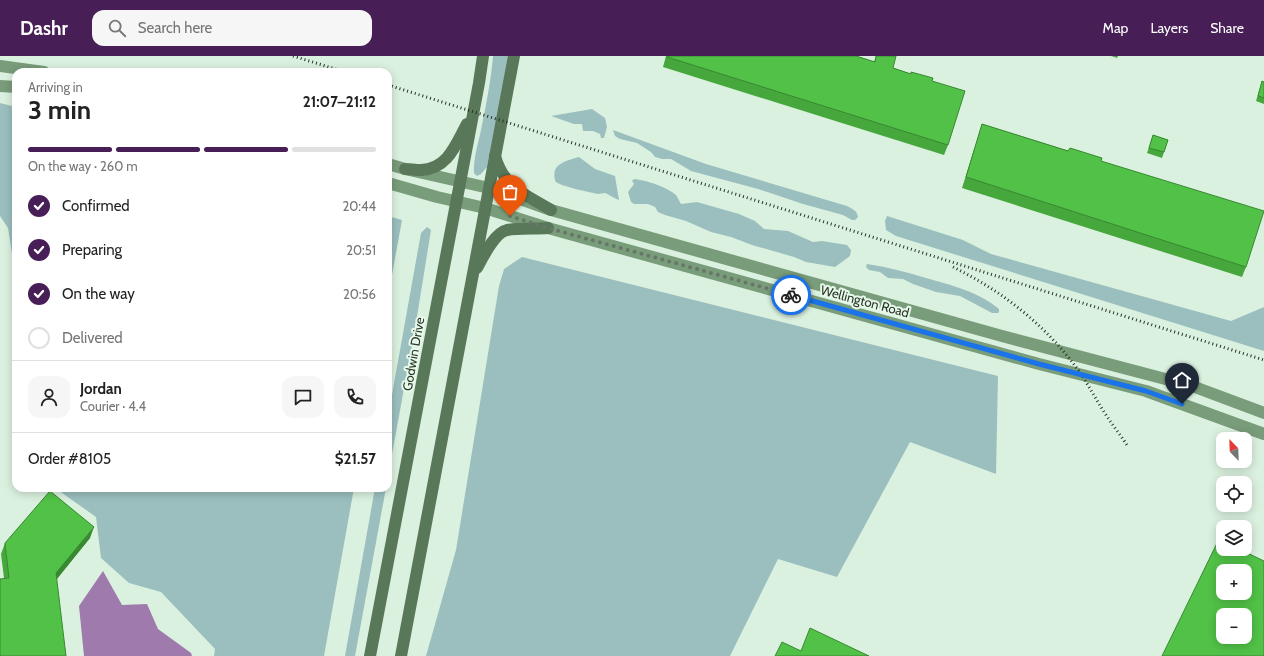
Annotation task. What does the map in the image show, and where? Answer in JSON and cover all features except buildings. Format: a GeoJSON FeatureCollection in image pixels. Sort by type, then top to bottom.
{"type":"FeatureCollection","features":[{"type":"Feature","properties":{"kind":"main road","name":"Godwin Drive"},"geometry":{"type":"LineString","coordinates":[[370,656],[483,56]]}},
{"type":"Feature","properties":{"kind":"main road"},"geometry":{"type":"LineString","coordinates":[[401,656],[514,56]]}},
{"type":"Feature","properties":{"kind":"main road"},"geometry":{"type":"LineString","coordinates":[[0,64],[19,68]]}},
{"type":"Feature","properties":{"kind":"main road"},"geometry":{"type":"LineString","coordinates":[[0,86],[12,87]]}},
{"type":"Feature","properties":{"kind":"main road"},"geometry":{"type":"LineString","coordinates":[[405,169],[428,169],[439,165],[444,161],[452,152],[473,112]]}},
{"type":"Feature","properties":{"kind":"main road"},"geometry":{"type":"LineString","coordinates":[[495,156],[503,176],[512,187],[551,210]]}},
{"type":"Feature","properties":{"kind":"main road","name":"Wellington Road"},"geometry":{"type":"LineString","coordinates":[[392,165],[489,188],[551,210],[1002,336],[1192,386],[1264,413]]}},
{"type":"Feature","properties":{"kind":"main road","name":"Wellington Road"},"geometry":{"type":"LineString","coordinates":[[392,184],[485,208],[548,228],[1039,364],[1146,391],[1264,434]]}},
{"type":"Feature","properties":{"kind":"main road"},"geometry":{"type":"LineString","coordinates":[[472,276],[482,258],[499,235],[506,230],[548,228]]}},
{"type":"Feature","properties":{"kind":"shaded area"},"geometry":{"type":"Polygon","coordinates":[[[493,56],[509,56],[487,167],[477,176],[474,173],[474,162],[488,93],[493,56]]]}},
{"type":"Feature","properties":{"kind":"shaded area"},"geometry":{"type":"Polygon","coordinates":[[[0,103],[12,106],[12,254],[8,228],[0,216],[0,103]]]}},
{"type":"Feature","properties":{"kind":"shaded area"},"geometry":{"type":"Polygon","coordinates":[[[592,109],[605,118],[607,127],[604,138],[601,138],[600,134],[593,131],[583,131],[582,124],[574,124],[551,116],[592,109]]]}},
{"type":"Feature","properties":{"kind":"shaded area"},"geometry":{"type":"Polygon","coordinates":[[[613,130],[706,164],[847,206],[855,211],[858,217],[855,220],[852,220],[843,215],[758,189],[691,171],[671,159],[655,157],[651,152],[637,143],[620,139],[615,136],[613,130]]]}},
{"type":"Feature","properties":{"kind":"shaded area"},"geometry":{"type":"Polygon","coordinates":[[[579,157],[595,169],[615,176],[619,200],[605,193],[598,194],[589,192],[556,182],[554,175],[557,167],[566,161],[579,157]]]}},
{"type":"Feature","properties":{"kind":"shaded area"},"geometry":{"type":"Polygon","coordinates":[[[634,179],[650,182],[667,189],[676,195],[681,204],[697,202],[739,214],[755,221],[764,229],[788,231],[813,242],[822,241],[847,245],[851,250],[850,256],[835,267],[806,262],[731,237],[711,232],[686,221],[658,212],[655,207],[648,204],[634,204],[631,202],[628,192],[634,184],[632,181],[634,179]]]}},
{"type":"Feature","properties":{"kind":"shaded area"},"geometry":{"type":"Polygon","coordinates":[[[887,216],[963,240],[991,254],[1231,321],[1264,307],[1264,351],[896,236],[886,230],[885,221],[887,216]]]}},
{"type":"Feature","properties":{"kind":"shaded area"},"geometry":{"type":"Polygon","coordinates":[[[392,217],[402,220],[392,275],[392,217]]]}},
{"type":"Feature","properties":{"kind":"shaded area"},"geometry":{"type":"Polygon","coordinates":[[[427,227],[431,230],[392,454],[392,395],[421,233],[427,227]]]}},
{"type":"Feature","properties":{"kind":"shaded area"},"geometry":{"type":"Polygon","coordinates":[[[522,257],[998,376],[996,474],[910,442],[837,577],[778,559],[730,656],[426,656],[456,550],[499,286],[504,269],[522,257]]]}},
{"type":"Feature","properties":{"kind":"shaded area"},"geometry":{"type":"Polygon","coordinates":[[[867,264],[945,283],[983,298],[999,309],[999,312],[992,313],[960,296],[936,292],[903,279],[888,278],[880,272],[869,270],[866,267],[867,264]]]}},
{"type":"Feature","properties":{"kind":"shaded area"},"geometry":{"type":"Polygon","coordinates":[[[61,492],[353,492],[324,656],[214,656],[215,649],[161,592],[129,583],[101,558],[96,517],[61,492]]]}},
{"type":"Feature","properties":{"kind":"shaded area"},"geometry":{"type":"Polygon","coordinates":[[[374,492],[385,492],[355,656],[345,656],[374,492]]]}},
{"type":"Feature","properties":{"kind":"shaded area"},"geometry":{"type":"Polygon","coordinates":[[[103,571],[122,605],[147,604],[158,629],[191,653],[192,656],[84,656],[79,606],[103,571]]]}},
{"type":"Feature","properties":{"kind":"railway"},"geometry":{"type":"LineString","coordinates":[[293,56],[332,68]]}},
{"type":"Feature","properties":{"kind":"railway"},"geometry":{"type":"LineString","coordinates":[[392,86],[1264,360]]}},
{"type":"Feature","properties":{"kind":"railway"},"geometry":{"type":"LineString","coordinates":[[953,267],[1007,299],[1024,312],[1054,341],[1081,374],[1104,412],[1127,445]]}},
{"type":"Feature","properties":{"kind":"way so far"},"geometry":{"type":"LineString","coordinates":[[510,216],[548,228],[791,295]]}},
{"type":"Feature","properties":{"kind":"route"},"geometry":{"type":"LineString","coordinates":[[791,295],[1039,364],[1146,391],[1182,404]]}}]}
